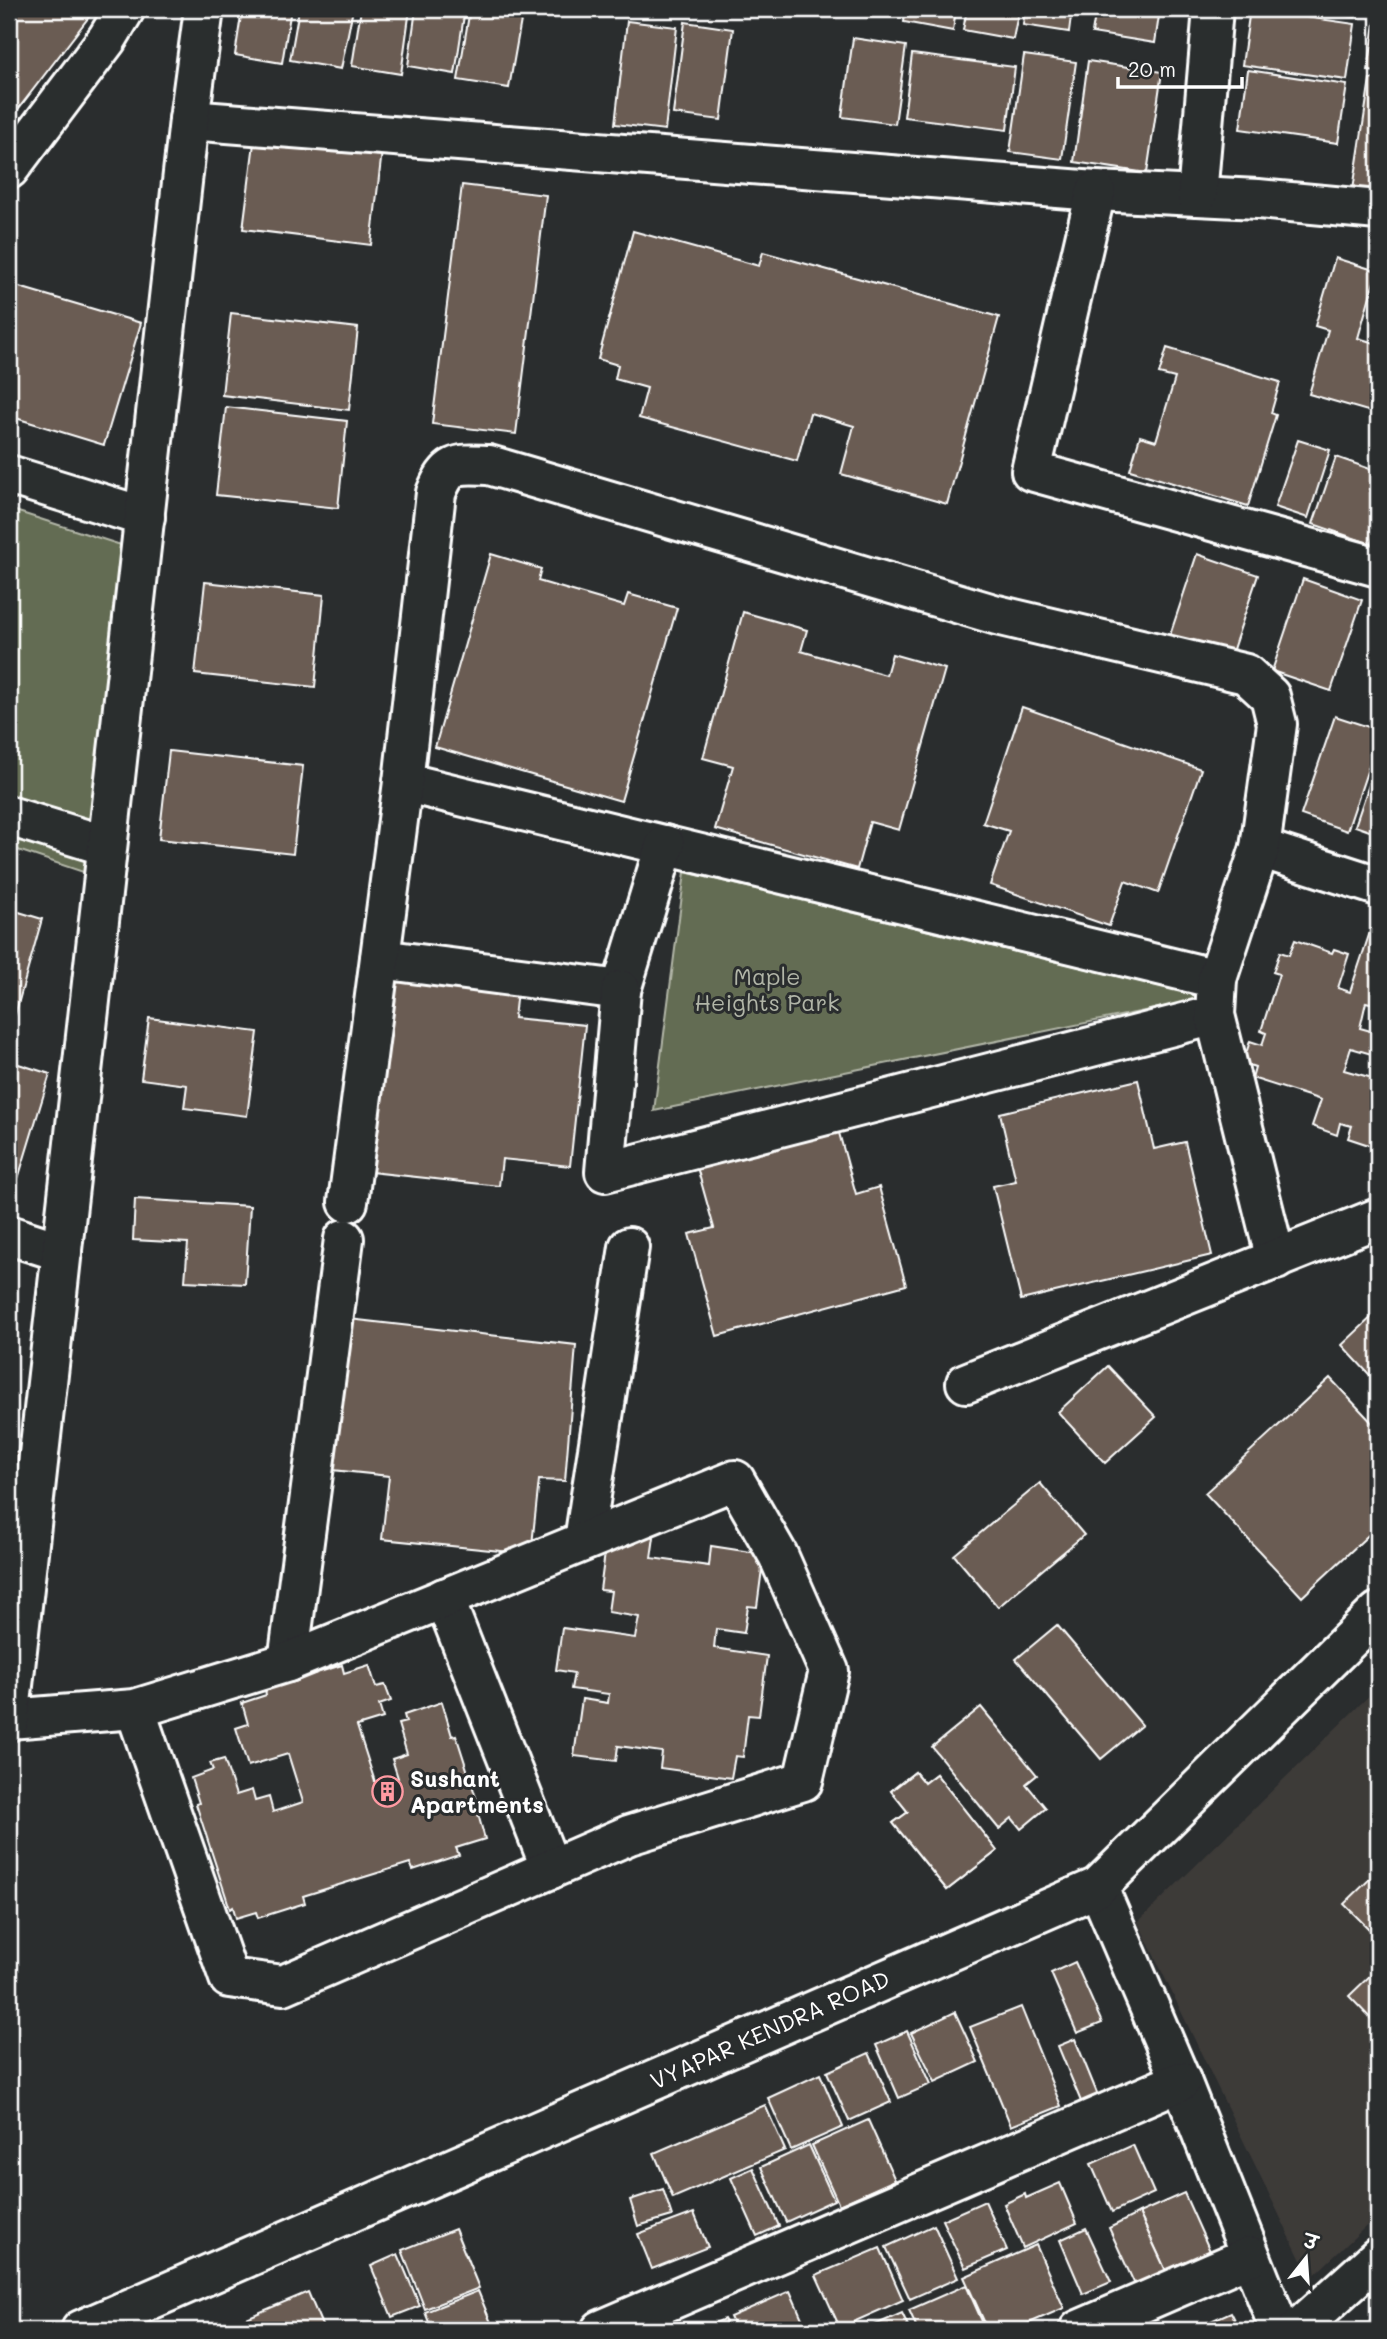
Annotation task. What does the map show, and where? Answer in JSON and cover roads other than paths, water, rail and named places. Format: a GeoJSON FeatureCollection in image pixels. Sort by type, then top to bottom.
{"type":"FeatureCollection","features":[{"type":"Feature","properties":{"kind":"street"},"geometry":{"type":"LineString","coordinates":[[9,169],[107,39],[125,9]]}},
{"type":"Feature","properties":{"kind":"street"},"geometry":{"type":"LineString","coordinates":[[135,1709],[229,1978],[284,1985],[629,1835],[803,1781],[828,1671],[778,1555],[735,1480],[288,1662],[135,1709],[9,1720],[13,1640],[62,1252],[189,120],[204,9]]}},
{"type":"Feature","properties":{"kind":"street"},"geometry":{"type":"LineString","coordinates":[[1197,195],[1213,9]]}},
{"type":"Feature","properties":{"kind":"street"},"geometry":{"type":"LineString","coordinates":[[189,120],[1096,191],[1197,195],[1378,210]]}},
{"type":"Feature","properties":{"kind":"street"},"geometry":{"type":"LineString","coordinates":[[1096,191],[1031,471],[1378,567]]}},
{"type":"Feature","properties":{"kind":"street"},"geometry":{"type":"LineString","coordinates":[[288,1662],[403,782],[436,493],[443,473],[460,464],[489,465],[997,615],[1246,674],[1270,696],[1277,724],[1260,848],[1216,997],[1276,1260]]}},
{"type":"Feature","properties":{"kind":"street"},"geometry":{"type":"LineString","coordinates":[[9,475],[145,517]]}},
{"type":"Feature","properties":{"kind":"street"},"geometry":{"type":"LineString","coordinates":[[403,782],[665,845],[1216,997]]}},
{"type":"Feature","properties":{"kind":"street"},"geometry":{"type":"LineString","coordinates":[[9,816],[107,846]]}},
{"type":"Feature","properties":{"kind":"street"},"geometry":{"type":"LineString","coordinates":[[665,845],[621,990],[606,1172],[1216,997]]}},
{"type":"Feature","properties":{"kind":"street"},"geometry":{"type":"LineString","coordinates":[[1260,848],[1378,886]]}},
{"type":"Feature","properties":{"kind":"street"},"geometry":{"type":"LineString","coordinates":[[380,959],[621,990]]}},
{"type":"Feature","properties":{"kind":"street"},"geometry":{"type":"LineString","coordinates":[[967,1383],[1378,1218]]}},
{"type":"Feature","properties":{"kind":"street"},"geometry":{"type":"LineString","coordinates":[[9,1235],[62,1252]]}},
{"type":"Feature","properties":{"kind":"street"},"geometry":{"type":"LineString","coordinates":[[584,1541],[629,1247]]}},
{"type":"Feature","properties":{"kind":"street"},"geometry":{"type":"LineString","coordinates":[[444,1598],[551,1869]]}},
{"type":"Feature","properties":{"kind":"street","name":"VYAPAR KENDRA ROAD"},"geometry":{"type":"LineString","coordinates":[[81,2330],[1098,1887],[1378,1612]]}},
{"type":"Feature","properties":{"kind":"street"},"geometry":{"type":"LineString","coordinates":[[1098,1887],[1181,2081],[1280,2330]]}},
{"type":"Feature","properties":{"kind":"street"},"geometry":{"type":"LineString","coordinates":[[601,2330],[1181,2081]]}},
{"type":"Feature","properties":{"kind":"street"},"geometry":{"type":"LineString","coordinates":[[1079,2330],[1250,2256]]}},
{"type":"Feature","properties":{"kind":"street"},"geometry":{"type":"LineString","coordinates":[[1297,2330],[1378,2257]]}},
{"type":"Feature","properties":{"kind":"place","name":"Sushant Apartments"},"geometry":{"type":"Point","coordinates":[387,1792]}},
{"type":"Feature","properties":{"kind":"park label","name":"Maple Heights Park"},"geometry":{"type":"Point","coordinates":[767,990]}}]}
